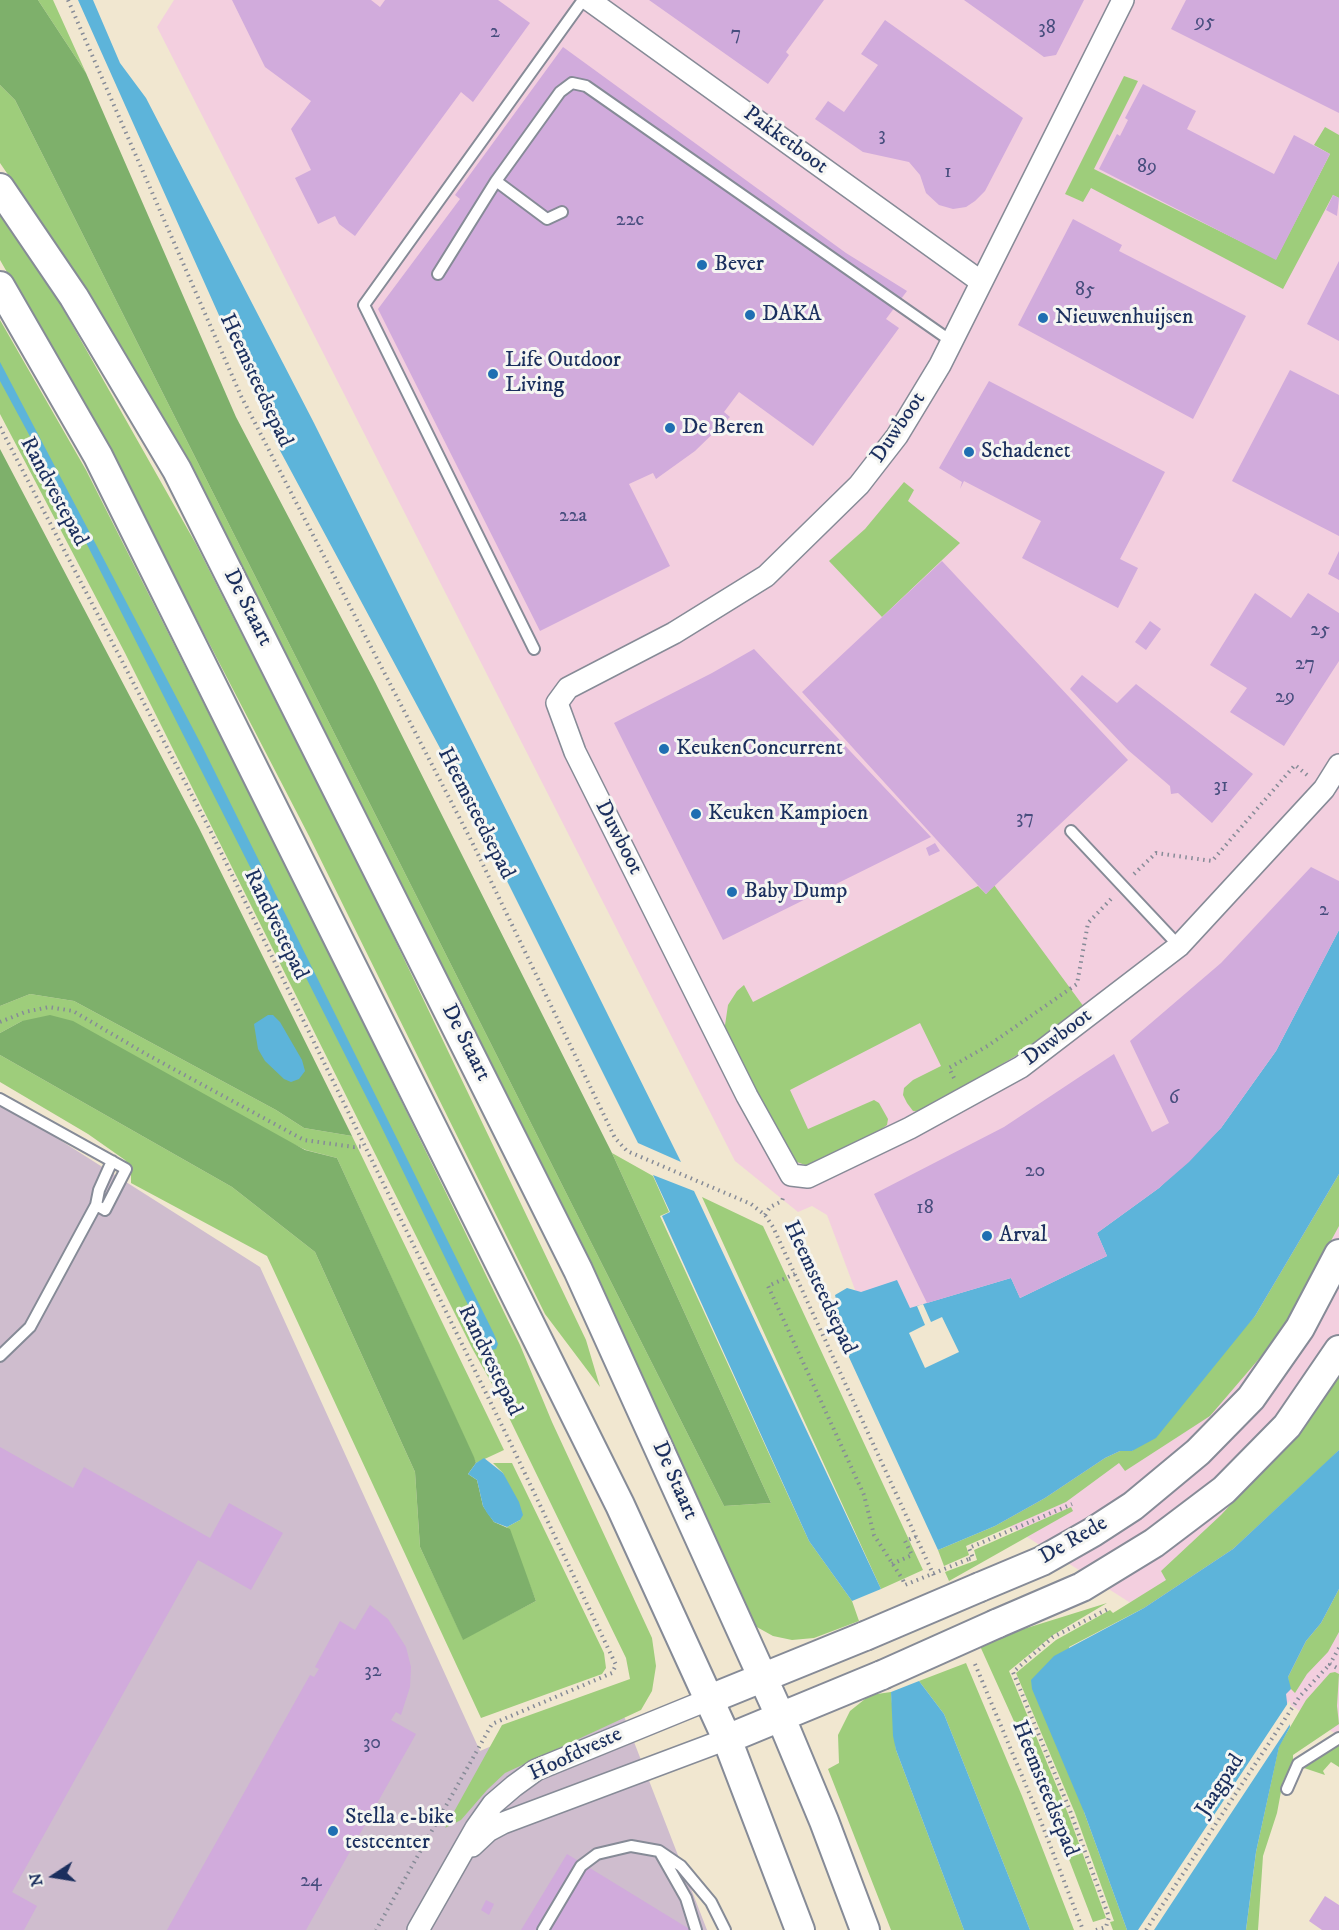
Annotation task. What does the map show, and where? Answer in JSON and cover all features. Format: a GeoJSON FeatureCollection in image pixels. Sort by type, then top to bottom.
{"type":"FeatureCollection","features":[{"type":"Feature","properties":{"kind":"main road","name":"De Staart"},"geometry":{"type":"LineString","coordinates":[[0,188],[74,297],[182,480],[578,1270],[764,1677],[824,1821],[865,1930]]}},
{"type":"Feature","properties":{"kind":"main road"},"geometry":{"type":"LineString","coordinates":[[0,286],[98,456],[620,1505],[727,1739],[800,1930]]}},
{"type":"Feature","properties":{"kind":"main road","name":"De Rede"},"geometry":{"type":"LineString","coordinates":[[710,1699],[1042,1561],[1133,1506],[1198,1452],[1251,1398],[1300,1328],[1339,1254]]}},
{"type":"Feature","properties":{"kind":"main road","name":"De Rede"},"geometry":{"type":"LineString","coordinates":[[727,1739],[882,1675],[1082,1587],[1154,1543],[1224,1490],[1287,1425],[1339,1350]]}},
{"type":"Feature","properties":{"kind":"street","name":"Pakketboot"},"geometry":{"type":"LineString","coordinates":[[590,0],[980,281]]}},
{"type":"Feature","properties":{"kind":"street","name":"Duwboot"},"geometry":{"type":"LineString","coordinates":[[1123,0],[951,341],[897,436],[859,485],[766,576],[674,633],[568,687],[557,703],[575,752],[747,1096],[790,1175],[808,1177],[910,1128],[1021,1067],[1179,946],[1324,789],[1339,765]]}},
{"type":"Feature","properties":{"kind":"street","name":"Hoofdveste"},"geometry":{"type":"LineString","coordinates":[[418,1930],[448,1874],[493,1804],[536,1770],[710,1699]]}},
{"type":"Feature","properties":{"kind":"street","name":"Hoofdveste"},"geometry":{"type":"LineString","coordinates":[[448,1874],[476,1841],[503,1822],[727,1739]]}},
{"type":"Feature","properties":{"kind":"lane"},"geometry":{"type":"LineString","coordinates":[[534,649],[364,305],[583,0]]}},
{"type":"Feature","properties":{"kind":"lane"},"geometry":{"type":"LineString","coordinates":[[438,274],[496,181],[560,92],[572,83],[586,86],[951,341]]}},
{"type":"Feature","properties":{"kind":"lane"},"geometry":{"type":"LineString","coordinates":[[496,181],[547,219],[562,212]]}},
{"type":"Feature","properties":{"kind":"lane"},"geometry":{"type":"LineString","coordinates":[[1071,831],[1179,946]]}},
{"type":"Feature","properties":{"kind":"lane"},"geometry":{"type":"LineString","coordinates":[[0,1099],[112,1161],[99,1190],[101,1208],[30,1327],[0,1356]]}},
{"type":"Feature","properties":{"kind":"lane"},"geometry":{"type":"LineString","coordinates":[[1287,1789],[1298,1764],[1339,1738]]}},
{"type":"Feature","properties":{"kind":"lane"},"geometry":{"type":"LineString","coordinates":[[543,1930],[581,1866],[597,1854],[631,1846],[659,1851],[681,1866],[697,1882],[711,1902],[725,1930]]}},
{"type":"Feature","properties":{"kind":"lane"},"geometry":{"type":"LineString","coordinates":[[659,1851],[686,1898],[696,1930]]}},
{"type":"Feature","properties":{"kind":"lane"},"geometry":{"type":"LineString","coordinates":[[774,1858],[790,1930]]}},
{"type":"Feature","properties":{"kind":"path","name":"Heemsteedsepad"},"geometry":{"type":"LineString","coordinates":[[68,0],[241,396],[472,842],[615,1138],[627,1151],[644,1160],[751,1204],[765,1215],[795,1274],[929,1566]]}},
{"type":"Feature","properties":{"kind":"path","name":"Randvestepad"},"geometry":{"type":"LineString","coordinates":[[0,427],[209,828],[510,1442],[616,1665],[615,1670],[492,1724],[376,1930]]}},
{"type":"Feature","properties":{"kind":"path"},"geometry":{"type":"LineString","coordinates":[[0,1022],[25,1012],[49,1007],[73,1011],[146,1054],[304,1140],[354,1147],[365,1146]]}},
{"type":"Feature","properties":{"kind":"path"},"geometry":{"type":"LineString","coordinates":[[795,1274],[768,1286],[864,1495],[874,1535],[905,1585],[973,1558],[969,1548],[1072,1503]]}},
{"type":"Feature","properties":{"kind":"path"},"geometry":{"type":"LineString","coordinates":[[892,1564],[912,1555],[905,1541],[916,1537]]}},
{"type":"Feature","properties":{"kind":"path"},"geometry":{"type":"LineString","coordinates":[[1096,1930],[1106,1927],[1108,1917],[1069,1808],[1012,1672],[1053,1637],[1110,1608]]}},
{"type":"Feature","properties":{"kind":"path","name":"Jaagpad"},"geometry":{"type":"LineString","coordinates":[[1146,1930],[1300,1696],[1330,1664],[1339,1648]]}},
{"type":"Feature","properties":{"kind":"path","name":"Heemsteedsepad"},"geometry":{"type":"LineString","coordinates":[[973,1661],[1038,1814],[1083,1930]]}},
{"type":"Feature","properties":{"kind":"path"},"geometry":{"type":"LineString","coordinates":[[1330,1664],[1339,1669]]}},
{"type":"Feature","properties":{"kind":"shaded area"},"geometry":{"type":"Polygon","coordinates":[[[174,0],[1339,0],[1339,1736],[930,1475],[827,1215],[812,1206],[798,1212],[735,1161],[157,27],[174,0]]]}},
{"type":"Feature","properties":{"kind":"shaded area"},"geometry":{"type":"Polygon","coordinates":[[[0,1102],[260,1267],[480,1751],[615,1693],[707,1930],[0,1930],[0,1102]]]}},
{"type":"Feature","properties":{"kind":"green space"},"geometry":{"type":"Polygon","coordinates":[[[0,0],[38,0],[86,73],[236,417],[375,682],[612,1153],[771,1503],[724,1506],[15,100],[0,85],[0,0]]]}},
{"type":"Feature","properties":{"kind":"green space"},"geometry":{"type":"Polygon","coordinates":[[[38,0],[53,0],[86,73],[38,0]]]}},
{"type":"Feature","properties":{"kind":"green space"},"geometry":{"type":"Polygon","coordinates":[[[1124,76],[1138,81],[1094,169],[1276,259],[1330,154],[1314,145],[1325,127],[1339,135],[1339,198],[1333,195],[1283,289],[1091,188],[1083,202],[1065,194],[1124,76]]]}},
{"type":"Feature","properties":{"kind":"green space"},"geometry":{"type":"Polygon","coordinates":[[[0,85],[15,100],[724,1506],[771,1503],[612,1153],[653,1176],[669,1212],[660,1216],[809,1541],[852,1601],[859,1621],[814,1638],[792,1640],[773,1636],[755,1626],[741,1609],[207,505],[76,274],[0,163],[0,85]]]}},
{"type":"Feature","properties":{"kind":"green space"},"geometry":{"type":"Polygon","coordinates":[[[0,211],[40,268],[196,544],[373,894],[586,1340],[600,1387],[545,1314],[309,836],[108,448],[0,260],[0,211]]]}},
{"type":"Feature","properties":{"kind":"green space"},"geometry":{"type":"Polygon","coordinates":[[[0,320],[86,470],[322,938],[520,1345],[552,1422],[652,1638],[656,1666],[652,1691],[641,1710],[505,1773],[461,1820],[445,1828],[502,1725],[630,1679],[626,1658],[497,1393],[472,1348],[125,653],[0,414],[0,320]]]}},
{"type":"Feature","properties":{"kind":"green space"},"geometry":{"type":"Polygon","coordinates":[[[0,449],[199,828],[352,1136],[304,1128],[276,1110],[74,1001],[30,994],[0,1006],[0,449]]]}},
{"type":"Feature","properties":{"kind":"green space"},"geometry":{"type":"Polygon","coordinates":[[[904,482],[914,490],[908,501],[960,543],[882,617],[829,561],[865,529],[904,482]]]}},
{"type":"Feature","properties":{"kind":"green space"},"geometry":{"type":"Polygon","coordinates":[[[994,885],[1084,1007],[1014,1057],[920,1112],[913,1111],[907,1103],[903,1095],[904,1088],[913,1080],[941,1066],[920,1023],[790,1090],[808,1129],[874,1100],[879,1103],[888,1119],[887,1125],[879,1131],[817,1163],[808,1166],[794,1161],[724,1032],[728,1005],[737,991],[744,985],[753,1002],[978,886],[986,894],[994,885]]]}},
{"type":"Feature","properties":{"kind":"green space"},"geometry":{"type":"Polygon","coordinates":[[[30,994],[74,1001],[276,1110],[304,1128],[352,1136],[504,1450],[476,1463],[337,1158],[306,1150],[22,1021],[0,1033],[0,1006],[30,994]]]}},
{"type":"Feature","properties":{"kind":"green space"},"geometry":{"type":"Polygon","coordinates":[[[50,1015],[73,1021],[305,1150],[337,1158],[474,1457],[476,1463],[468,1474],[477,1480],[483,1506],[494,1522],[510,1529],[536,1601],[463,1640],[420,1547],[415,1472],[315,1252],[232,1187],[0,1055],[0,1033],[22,1021],[50,1015]]]}},
{"type":"Feature","properties":{"kind":"green space"},"geometry":{"type":"Polygon","coordinates":[[[0,1055],[232,1187],[315,1252],[415,1472],[420,1547],[463,1639],[536,1601],[507,1527],[520,1520],[503,1473],[493,1463],[512,1463],[604,1653],[606,1668],[602,1674],[481,1718],[267,1256],[131,1183],[131,1168],[125,1160],[88,1134],[0,1082],[0,1055]]]}},
{"type":"Feature","properties":{"kind":"green space"},"geometry":{"type":"Polygon","coordinates":[[[1339,1174],[1339,1226],[1288,1320],[1264,1353],[1210,1416],[1125,1471],[1119,1463],[1066,1502],[966,1546],[969,1555],[944,1566],[938,1550],[995,1526],[1045,1498],[1105,1458],[1120,1451],[1132,1451],[1255,1316],[1339,1174]]]}},
{"type":"Feature","properties":{"kind":"green space"},"geometry":{"type":"Polygon","coordinates":[[[702,1197],[763,1226],[923,1570],[881,1589],[702,1197]]]}},
{"type":"Feature","properties":{"kind":"green space"},"geometry":{"type":"Polygon","coordinates":[[[1339,1374],[1339,1450],[1233,1549],[1144,1608],[1069,1647],[1084,1812],[1127,1930],[1113,1930],[1110,1922],[1114,1921],[1075,1813],[1016,1673],[1056,1640],[1110,1610],[1113,1613],[1166,1580],[1161,1571],[1221,1515],[1295,1435],[1339,1374]]]}},
{"type":"Feature","properties":{"kind":"green space"},"geometry":{"type":"Polygon","coordinates":[[[1071,1507],[1073,1511],[949,1581],[945,1572],[977,1560],[974,1550],[1071,1507]]]}},
{"type":"Feature","properties":{"kind":"green space"},"geometry":{"type":"Polygon","coordinates":[[[1339,1589],[1339,1632],[1328,1652],[1307,1674],[1295,1693],[1289,1687],[1288,1677],[1306,1641],[1321,1623],[1339,1589]]]}},
{"type":"Feature","properties":{"kind":"green space"},"geometry":{"type":"Polygon","coordinates":[[[1107,1603],[1053,1635],[1009,1671],[1069,1816],[1106,1918],[1093,1922],[1027,1750],[980,1646],[1014,1632],[1107,1603]]]}},
{"type":"Feature","properties":{"kind":"green space"},"geometry":{"type":"Polygon","coordinates":[[[966,1663],[1022,1796],[1074,1930],[1030,1930],[944,1714],[919,1681],[966,1663]]]}},
{"type":"Feature","properties":{"kind":"green space"},"geometry":{"type":"Polygon","coordinates":[[[1330,1673],[1339,1674],[1337,1706],[1339,1724],[1293,1755],[1293,1763],[1283,1781],[1277,1813],[1263,1856],[1258,1930],[1246,1930],[1256,1852],[1279,1746],[1306,1700],[1330,1673]]]}},
{"type":"Feature","properties":{"kind":"green space"},"geometry":{"type":"Polygon","coordinates":[[[891,1692],[896,1750],[964,1930],[891,1930],[828,1769],[839,1763],[838,1735],[850,1711],[870,1695],[891,1692]]]}},
{"type":"Feature","properties":{"kind":"green space"},"geometry":{"type":"Polygon","coordinates":[[[1339,1745],[1339,1767],[1331,1762],[1323,1771],[1325,1775],[1304,1768],[1339,1745]]]}},
{"type":"Feature","properties":{"kind":"water"},"geometry":{"type":"Polygon","coordinates":[[[78,0],[93,0],[120,63],[146,98],[314,423],[681,1162],[638,1143],[448,763],[277,445],[78,0]]]}},
{"type":"Feature","properties":{"kind":"water"},"geometry":{"type":"Polygon","coordinates":[[[0,362],[202,746],[494,1334],[498,1344],[496,1349],[491,1350],[487,1344],[379,1122],[66,503],[0,381],[0,362]]]}},
{"type":"Feature","properties":{"kind":"water"},"geometry":{"type":"Polygon","coordinates":[[[1339,930],[1339,1174],[1255,1316],[1156,1438],[1132,1451],[1120,1451],[1105,1458],[1045,1498],[995,1526],[938,1550],[829,1314],[838,1307],[835,1295],[847,1288],[861,1292],[897,1280],[910,1308],[1011,1278],[1020,1298],[1107,1256],[1097,1233],[1159,1188],[1221,1128],[1276,1051],[1339,930]]]}},
{"type":"Feature","properties":{"kind":"water"},"geometry":{"type":"Polygon","coordinates":[[[268,1015],[273,1015],[280,1022],[302,1060],[305,1071],[299,1079],[291,1082],[284,1079],[265,1061],[258,1049],[254,1024],[268,1015]]]}},
{"type":"Feature","properties":{"kind":"water"},"geometry":{"type":"Polygon","coordinates":[[[653,1175],[694,1191],[881,1589],[852,1601],[809,1541],[662,1216],[670,1212],[653,1175]]]}},
{"type":"Feature","properties":{"kind":"water"},"geometry":{"type":"Polygon","coordinates":[[[1339,1450],[1339,1589],[1321,1623],[1306,1641],[1288,1677],[1291,1689],[1286,1694],[1290,1727],[1279,1747],[1256,1852],[1246,1930],[1127,1930],[1084,1812],[1032,1689],[1031,1680],[1054,1656],[1144,1608],[1233,1549],[1339,1450]]]}},
{"type":"Feature","properties":{"kind":"water"},"geometry":{"type":"Polygon","coordinates":[[[484,1458],[503,1473],[519,1502],[523,1515],[520,1520],[507,1527],[494,1522],[487,1513],[477,1480],[468,1474],[476,1463],[484,1458]]]}},
{"type":"Feature","properties":{"kind":"water"},"geometry":{"type":"Polygon","coordinates":[[[919,1681],[944,1714],[1030,1930],[964,1930],[896,1750],[893,1736],[891,1692],[919,1681]]]}},
{"type":"Feature","properties":{"kind":"pier"},"geometry":{"type":"Polygon","coordinates":[[[923,1304],[931,1322],[942,1317],[959,1352],[925,1368],[909,1333],[925,1325],[917,1306],[923,1304]]]}},
{"type":"Feature","properties":{"kind":"pier"},"geometry":{"type":"Polygon","coordinates":[[[1290,1700],[1292,1721],[1154,1930],[1138,1930],[1290,1700]]]}},
{"type":"Feature","properties":{"kind":"building"},"geometry":{"type":"Polygon","coordinates":[[[232,0],[371,0],[380,7],[385,0],[498,0],[530,23],[473,102],[461,92],[355,236],[339,224],[335,216],[318,224],[295,178],[311,170],[291,129],[311,101],[265,67],[232,0]]]}},
{"type":"Feature","properties":{"kind":"building"},"geometry":{"type":"Polygon","coordinates":[[[649,0],[824,0],[786,52],[789,55],[768,84],[649,0]]]}},
{"type":"Feature","properties":{"kind":"building"},"geometry":{"type":"Polygon","coordinates":[[[964,0],[1084,0],[1056,55],[1044,57],[964,0]]]}},
{"type":"Feature","properties":{"kind":"building"},"geometry":{"type":"Polygon","coordinates":[[[1186,0],[1339,0],[1339,113],[1171,29],[1186,0]]]}},
{"type":"Feature","properties":{"kind":"building"},"geometry":{"type":"Polygon","coordinates":[[[885,20],[1023,118],[985,191],[966,207],[953,209],[939,205],[926,193],[920,175],[909,162],[863,152],[815,119],[828,101],[844,112],[878,65],[861,54],[885,20]]]}},
{"type":"Feature","properties":{"kind":"building"},"geometry":{"type":"Polygon","coordinates":[[[563,47],[846,253],[907,291],[886,319],[899,328],[813,446],[739,392],[724,412],[730,417],[695,451],[656,479],[653,473],[629,484],[670,566],[540,631],[378,309],[460,199],[455,195],[563,47]]]}},
{"type":"Feature","properties":{"kind":"building"},"geometry":{"type":"Polygon","coordinates":[[[1143,84],[1196,111],[1187,129],[1274,174],[1294,135],[1330,154],[1276,260],[1099,169],[1117,134],[1120,136],[1128,120],[1125,118],[1143,84]]]}},
{"type":"Feature","properties":{"kind":"building"},"geometry":{"type":"Polygon","coordinates":[[[1333,195],[1339,198],[1337,216],[1326,210],[1333,195]]]}},
{"type":"Feature","properties":{"kind":"building"},"geometry":{"type":"Polygon","coordinates":[[[1073,219],[1122,245],[1119,251],[1246,316],[1193,419],[1018,325],[1073,219]]]}},
{"type":"Feature","properties":{"kind":"building"},"geometry":{"type":"Polygon","coordinates":[[[1339,261],[1339,341],[1307,324],[1339,261]]]}},
{"type":"Feature","properties":{"kind":"building"},"geometry":{"type":"Polygon","coordinates":[[[1290,370],[1339,395],[1339,536],[1232,481],[1290,370]]]}},
{"type":"Feature","properties":{"kind":"building"},"geometry":{"type":"Polygon","coordinates":[[[989,381],[1165,472],[1120,559],[1138,568],[1118,608],[1022,558],[1041,521],[964,481],[960,489],[962,482],[939,468],[989,381]]]}},
{"type":"Feature","properties":{"kind":"building"},"geometry":{"type":"Polygon","coordinates":[[[1339,551],[1339,580],[1328,574],[1339,551]]]}},
{"type":"Feature","properties":{"kind":"building"},"geometry":{"type":"Polygon","coordinates":[[[942,561],[1128,760],[986,894],[802,692],[942,561]]]}},
{"type":"Feature","properties":{"kind":"building"},"geometry":{"type":"Polygon","coordinates":[[[1255,593],[1291,618],[1308,593],[1339,613],[1339,661],[1284,746],[1230,712],[1247,688],[1210,665],[1255,593]]]}},
{"type":"Feature","properties":{"kind":"building"},"geometry":{"type":"Polygon","coordinates":[[[1150,621],[1161,629],[1146,650],[1135,642],[1150,621]]]}},
{"type":"Feature","properties":{"kind":"building"},"geometry":{"type":"Polygon","coordinates":[[[754,649],[931,837],[723,940],[614,723],[754,649]]]}},
{"type":"Feature","properties":{"kind":"building"},"geometry":{"type":"Polygon","coordinates":[[[1082,675],[1117,703],[1136,684],[1253,774],[1212,823],[1178,793],[1171,794],[1170,786],[1128,750],[1070,689],[1082,675]]]}},
{"type":"Feature","properties":{"kind":"building"},"geometry":{"type":"Polygon","coordinates":[[[935,843],[940,851],[929,856],[926,848],[935,843]]]}},
{"type":"Feature","properties":{"kind":"building"},"geometry":{"type":"Polygon","coordinates":[[[1311,867],[1339,881],[1339,930],[1276,1051],[1221,1128],[1189,1162],[1159,1188],[1097,1233],[1107,1256],[1020,1298],[1011,1278],[927,1303],[874,1194],[1004,1127],[1114,1054],[1152,1132],[1169,1123],[1130,1041],[1221,963],[1311,867]]]}},
{"type":"Feature","properties":{"kind":"building"},"geometry":{"type":"Polygon","coordinates":[[[0,1447],[73,1488],[84,1467],[210,1538],[229,1503],[283,1533],[251,1590],[198,1560],[12,1892],[37,1906],[24,1930],[0,1930],[0,1447]]]}},
{"type":"Feature","properties":{"kind":"building"},"geometry":{"type":"Polygon","coordinates":[[[370,1605],[388,1619],[406,1647],[411,1667],[410,1687],[401,1715],[396,1712],[391,1720],[416,1734],[306,1930],[167,1930],[310,1675],[314,1677],[319,1669],[315,1667],[340,1621],[355,1630],[370,1605]]]}},
{"type":"Feature","properties":{"kind":"building"},"geometry":{"type":"Polygon","coordinates":[[[567,1854],[691,1930],[521,1930],[567,1854]]]}},
{"type":"Feature","properties":{"kind":"building"},"geometry":{"type":"Polygon","coordinates":[[[1325,1896],[1339,1905],[1339,1930],[1322,1930],[1309,1921],[1325,1896]]]}},
{"type":"Feature","properties":{"kind":"building"},"geometry":{"type":"Polygon","coordinates":[[[486,1900],[494,1904],[489,1915],[481,1910],[486,1900]]]}},
{"type":"Feature","properties":{"kind":"place","name":"Bever"},"geometry":{"type":"Point","coordinates":[702,265]}},
{"type":"Feature","properties":{"kind":"place","name":"DAKA"},"geometry":{"type":"Point","coordinates":[750,315]}},
{"type":"Feature","properties":{"kind":"place","name":"Nieuwenhuijsen"},"geometry":{"type":"Point","coordinates":[1043,318]}},
{"type":"Feature","properties":{"kind":"place","name":"Life Outdoor Living"},"geometry":{"type":"Point","coordinates":[493,374]}},
{"type":"Feature","properties":{"kind":"place","name":"De Beren"},"geometry":{"type":"Point","coordinates":[670,428]}},
{"type":"Feature","properties":{"kind":"place","name":"Schadenet"},"geometry":{"type":"Point","coordinates":[969,452]}},
{"type":"Feature","properties":{"kind":"place","name":"KeukenConcurrent"},"geometry":{"type":"Point","coordinates":[664,749]}},
{"type":"Feature","properties":{"kind":"place","name":"Keuken Kampioen"},"geometry":{"type":"Point","coordinates":[696,814]}},
{"type":"Feature","properties":{"kind":"place","name":"Baby Dump"},"geometry":{"type":"Point","coordinates":[732,892]}},
{"type":"Feature","properties":{"kind":"place","name":"Arval"},"geometry":{"type":"Point","coordinates":[987,1236]}},
{"type":"Feature","properties":{"kind":"place","name":"Stella e-bike testcenter"},"geometry":{"type":"Point","coordinates":[333,1831]}}]}
